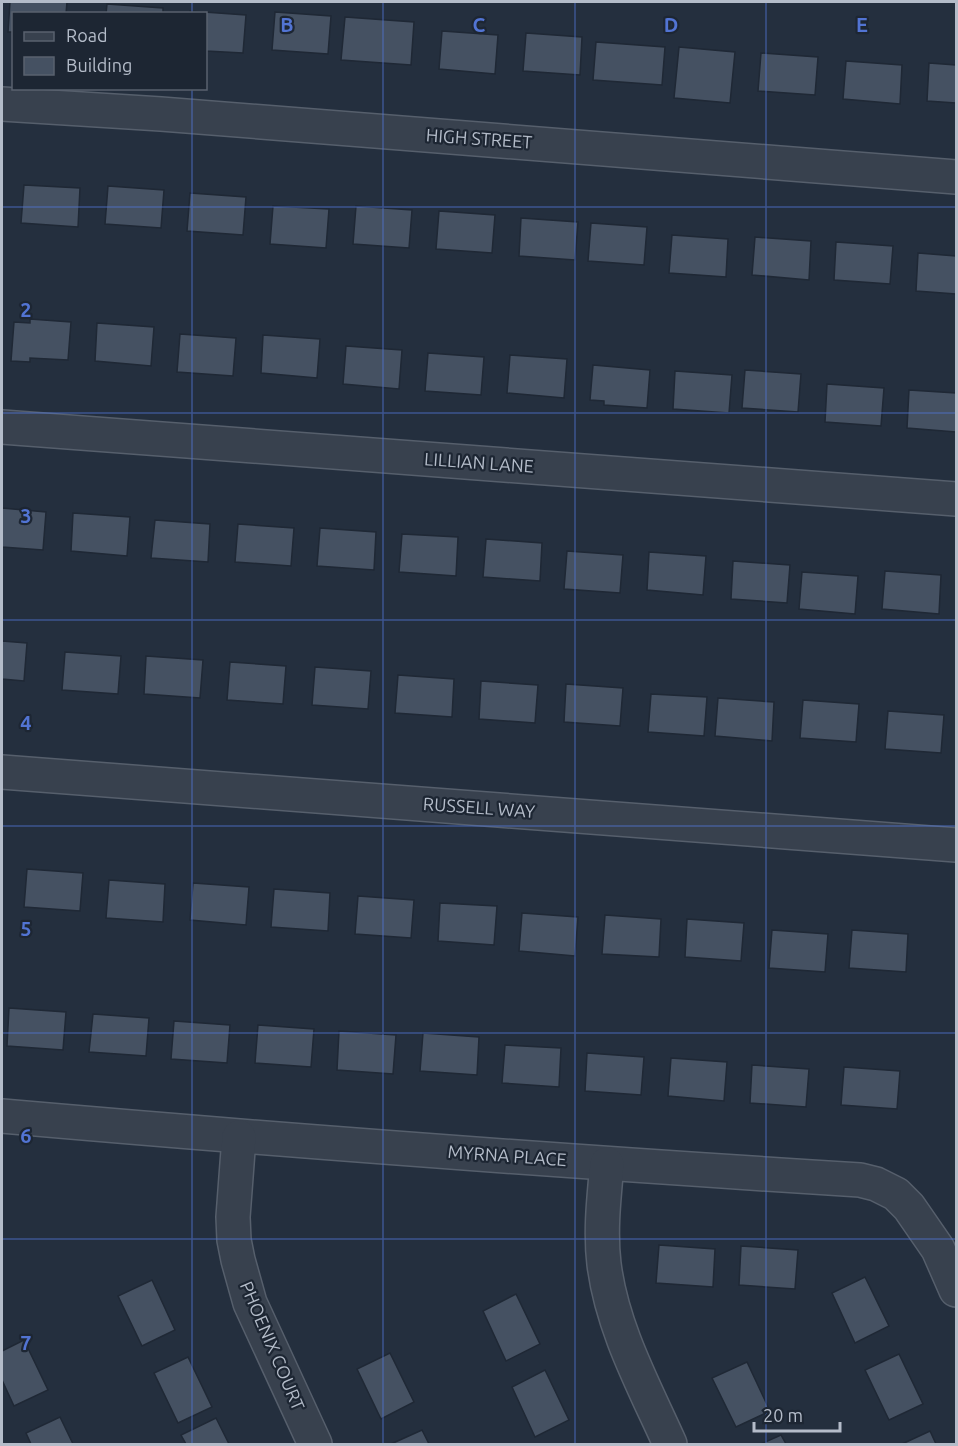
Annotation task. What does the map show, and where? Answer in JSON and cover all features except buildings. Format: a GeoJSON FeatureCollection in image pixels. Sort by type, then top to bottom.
{"type":"FeatureCollection","features":[{"type":"Feature","properties":{"kind":"street","name":"HIGH STREET"},"geometry":{"type":"LineString","coordinates":[[2,104],[184,116],[957,177]]}},
{"type":"Feature","properties":{"kind":"street","name":"LILLIAN LANE"},"geometry":{"type":"LineString","coordinates":[[2,427],[957,500]]}},
{"type":"Feature","properties":{"kind":"street","name":"RUSSELL WAY"},"geometry":{"type":"LineString","coordinates":[[2,772],[957,845]]}},
{"type":"Feature","properties":{"kind":"street","name":"MYRNA PLACE"},"geometry":{"type":"LineString","coordinates":[[2,1116],[239,1137],[860,1180],[876,1184],[896,1194],[909,1207],[938,1249],[957,1290]]}},
{"type":"Feature","properties":{"kind":"street","name":"PHOENIX COURT"},"geometry":{"type":"LineString","coordinates":[[239,1137],[233,1217],[238,1260],[250,1303],[315,1444]]}},
{"type":"Feature","properties":{"kind":"street"},"geometry":{"type":"LineString","coordinates":[[607,1164],[603,1218],[604,1264],[614,1315],[626,1348],[670,1444]]}}]}
